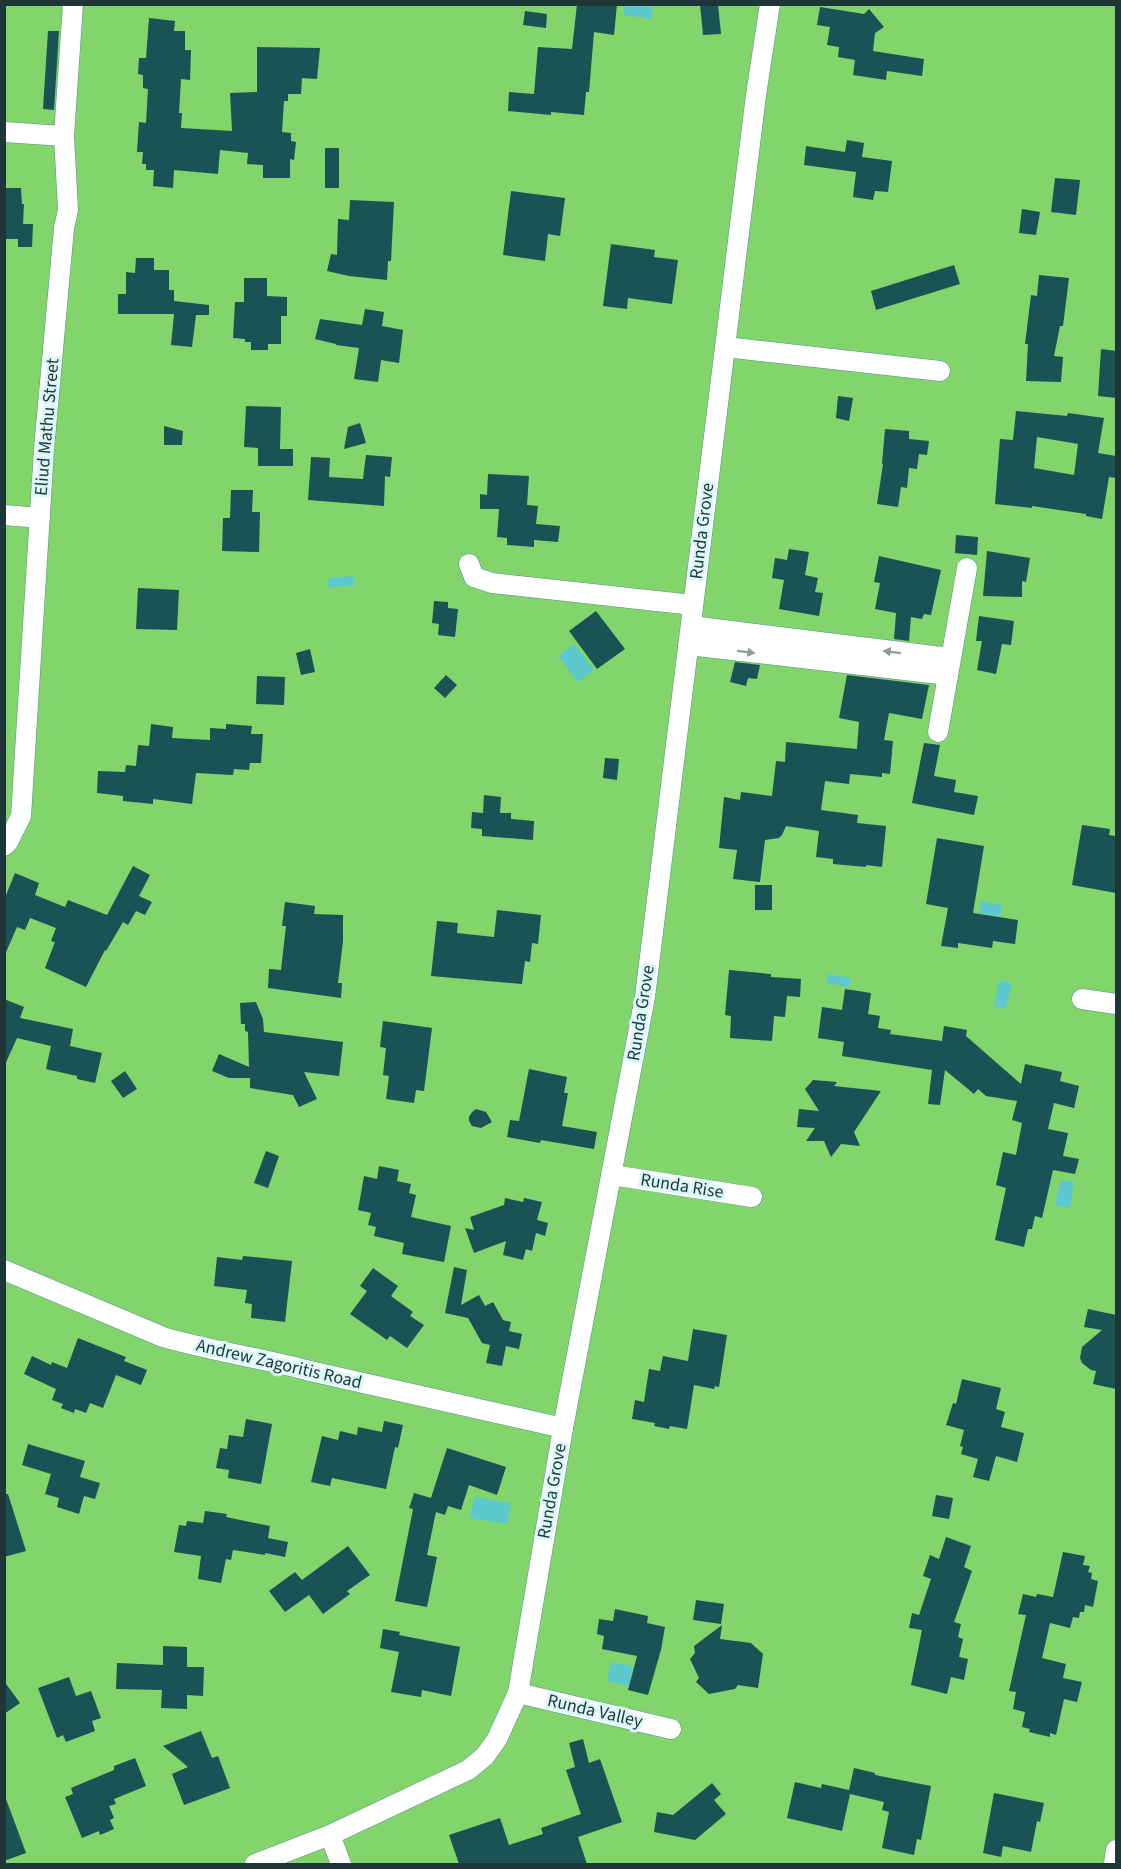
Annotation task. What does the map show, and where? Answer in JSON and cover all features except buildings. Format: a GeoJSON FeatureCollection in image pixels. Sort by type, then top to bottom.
{"type":"FeatureCollection","features":[{"type":"Feature","properties":{"kind":"street","name":"Eliud Mathu Street"},"geometry":{"type":"LineString","coordinates":[[4,846],[21,816],[44,449],[64,228],[68,210],[64,136],[73,4]]}},
{"type":"Feature","properties":{"kind":"street","name":"Runda Grove"},"geometry":{"type":"LineString","coordinates":[[255,1864],[330,1835],[468,1770],[485,1756],[497,1739],[518,1693],[563,1428],[645,997],[756,95],[770,4]]}},
{"type":"Feature","properties":{"kind":"street"},"geometry":{"type":"LineString","coordinates":[[4,132],[64,136]]}},
{"type":"Feature","properties":{"kind":"street"},"geometry":{"type":"LineString","coordinates":[[725,347],[940,371]]}},
{"type":"Feature","properties":{"kind":"street"},"geometry":{"type":"LineString","coordinates":[[4,515],[40,518]]}},
{"type":"Feature","properties":{"kind":"street"},"geometry":{"type":"LineString","coordinates":[[469,564],[474,577],[492,582],[693,605]]}},
{"type":"Feature","properties":{"kind":"street"},"geometry":{"type":"LineString","coordinates":[[938,732],[968,568]]}},
{"type":"Feature","properties":{"kind":"street"},"geometry":{"type":"LineString","coordinates":[[689,636],[949,667]]}},
{"type":"Feature","properties":{"kind":"street"},"geometry":{"type":"LineString","coordinates":[[1082,999],[1116,1004]]}},
{"type":"Feature","properties":{"kind":"street","name":"Runda Rise"},"geometry":{"type":"LineString","coordinates":[[612,1174],[752,1197]]}},
{"type":"Feature","properties":{"kind":"street","name":"Andrew Zagoritis Road"},"geometry":{"type":"LineString","coordinates":[[4,1269],[182,1343],[276,1362],[563,1428]]}},
{"type":"Feature","properties":{"kind":"street","name":"Runda Valley"},"geometry":{"type":"LineString","coordinates":[[518,1693],[671,1729]]}},
{"type":"Feature","properties":{"kind":"street"},"geometry":{"type":"LineString","coordinates":[[330,1835],[341,1864]]}},
{"type":"Feature","properties":{"kind":"street"},"geometry":{"type":"LineString","coordinates":[[1114,1864],[1116,1850]]}},
{"type":"Feature","properties":{"kind":"green space"},"geometry":{"type":"Polygon","coordinates":[[[5,5],[1116,5],[1116,1864],[5,1864],[5,5]]]}},
{"type":"Feature","properties":{"kind":"water"},"geometry":{"type":"Polygon","coordinates":[[[625,5],[653,7],[652,19],[623,15],[625,5]]]}},
{"type":"Feature","properties":{"kind":"water"},"geometry":{"type":"Polygon","coordinates":[[[353,576],[355,585],[329,588],[328,578],[353,576]]]}},
{"type":"Feature","properties":{"kind":"water"},"geometry":{"type":"Polygon","coordinates":[[[574,644],[594,670],[578,682],[558,656],[574,644]]]}},
{"type":"Feature","properties":{"kind":"water"},"geometry":{"type":"Polygon","coordinates":[[[981,901],[1002,905],[1000,917],[979,913],[981,901]]]}},
{"type":"Feature","properties":{"kind":"water"},"geometry":{"type":"Polygon","coordinates":[[[828,974],[851,978],[849,987],[826,983],[828,974]]]}},
{"type":"Feature","properties":{"kind":"water"},"geometry":{"type":"Polygon","coordinates":[[[999,980],[1012,983],[1006,1009],[994,1006],[999,980]]]}},
{"type":"Feature","properties":{"kind":"water"},"geometry":{"type":"Polygon","coordinates":[[[1060,1180],[1074,1182],[1070,1208],[1055,1205],[1060,1180]]]}},
{"type":"Feature","properties":{"kind":"water"},"geometry":{"type":"Polygon","coordinates":[[[474,1497],[511,1503],[507,1524],[470,1518],[474,1497]]]}},
{"type":"Feature","properties":{"kind":"water"},"geometry":{"type":"Polygon","coordinates":[[[611,1662],[633,1666],[629,1686],[607,1681],[611,1662]]]}}]}
